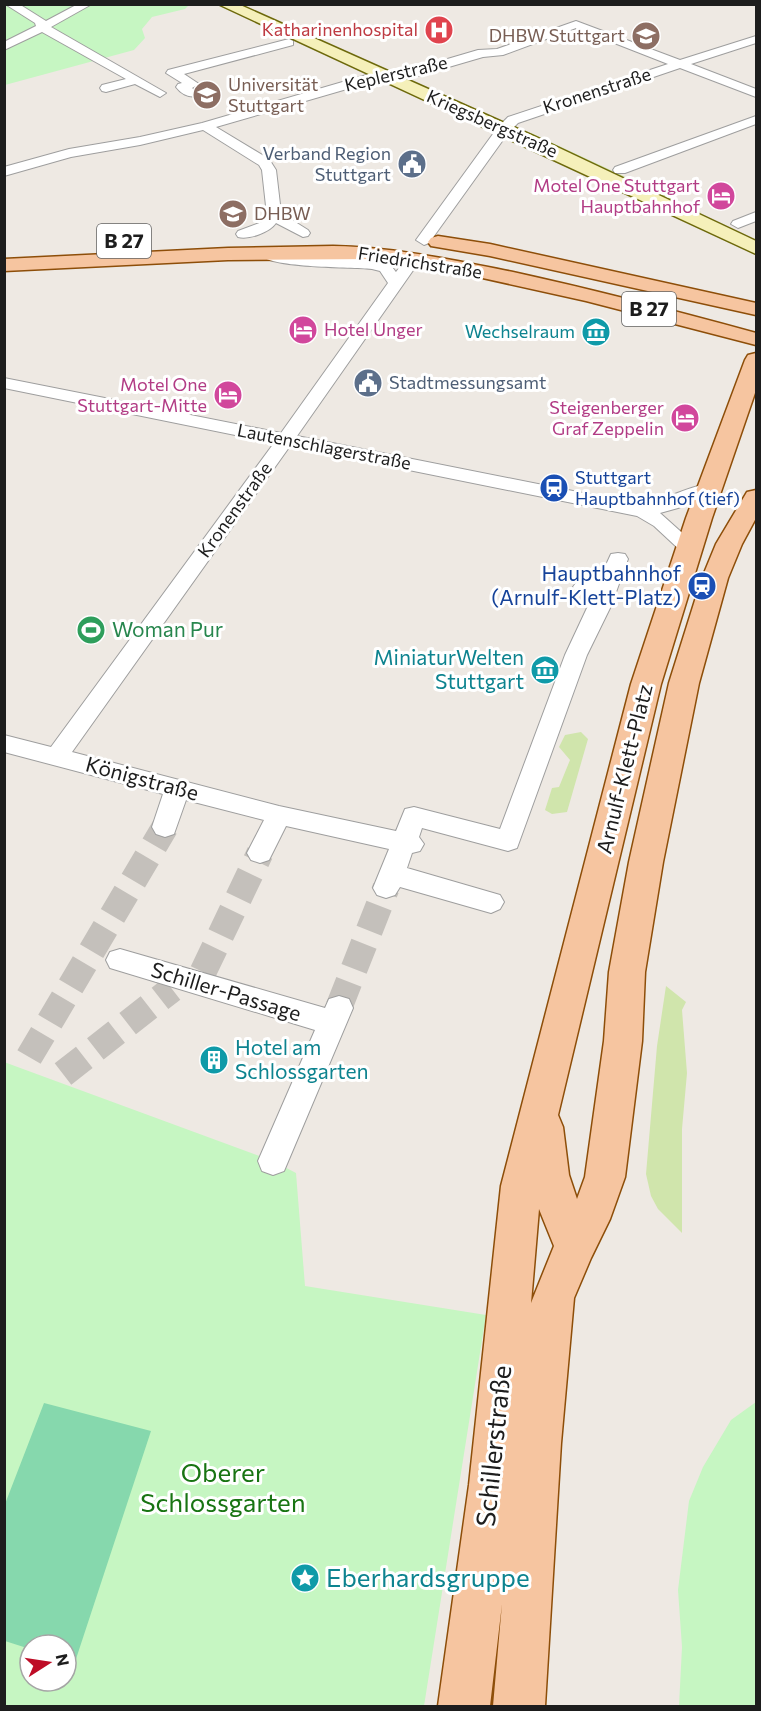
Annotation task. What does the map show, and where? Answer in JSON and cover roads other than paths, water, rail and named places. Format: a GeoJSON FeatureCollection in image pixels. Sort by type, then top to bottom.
{"type":"FeatureCollection","features":[{"type":"Feature","properties":{"kind":"main road","name":"Kriegsbergstraße"},"geometry":{"type":"LineString","coordinates":[[225,4],[385,76],[620,170],[756,233]]}},
{"type":"Feature","properties":{"kind":"main road","name":"Kriegsbergstraße"},"geometry":{"type":"LineString","coordinates":[[244,4],[273,17],[307,27],[411,74],[508,125],[756,248]]}},
{"type":"Feature","properties":{"kind":"main road","name":"Friedrichstraße"},"geometry":{"type":"LineString","coordinates":[[221,235],[317,233],[424,240],[465,246],[756,309]]}},
{"type":"Feature","properties":{"kind":"main road"},"geometry":{"type":"LineString","coordinates":[[292,253],[317,233]]}},
{"type":"Feature","properties":{"kind":"main road","name":"B 27"},"geometry":{"type":"LineString","coordinates":[[4,249],[177,238]]}},
{"type":"Feature","properties":{"kind":"main road"},"geometry":{"type":"LineString","coordinates":[[413,259],[465,246]]}},
{"type":"Feature","properties":{"kind":"main road","name":"Friedrichstraße"},"geometry":{"type":"LineString","coordinates":[[4,265],[228,254],[353,252],[413,259],[589,295],[756,339]]}},
{"type":"Feature","properties":{"kind":"main road"},"geometry":{"type":"LineString","coordinates":[[708,325],[755,364]]}},
{"type":"Feature","properties":{"kind":"main road","name":"Arnulf-Klett-Platz"},"geometry":{"type":"LineString","coordinates":[[521,1186],[646,684],[710,488],[751,393],[755,364]]}},
{"type":"Feature","properties":{"kind":"main road","name":"Arnulf-Klett-Platz"},"geometry":{"type":"LineString","coordinates":[[553,1298],[575,1245],[590,1219],[605,1177],[623,1041],[627,972],[676,716],[715,578],[729,544],[756,497]]}},
{"type":"Feature","properties":{"kind":"main road"},"geometry":{"type":"LineString","coordinates":[[541,1105],[549,1175],[564,1223],[575,1245]]}},
{"type":"Feature","properties":{"kind":"main road","name":"Schillerstraße"},"geometry":{"type":"LineString","coordinates":[[464,1707],[492,1485],[521,1186]]}},
{"type":"Feature","properties":{"kind":"main road","name":"Schillerstraße"},"geometry":{"type":"LineString","coordinates":[[519,1707],[538,1443],[553,1298]]}},
{"type":"Feature","properties":{"kind":"street"},"geometry":{"type":"LineString","coordinates":[[10,4],[40,21],[42,27],[132,78],[155,95],[192,87],[163,71]]}},
{"type":"Feature","properties":{"kind":"street"},"geometry":{"type":"LineString","coordinates":[[4,47],[42,27],[59,21],[87,4]]}},
{"type":"Feature","properties":{"kind":"street","name":"Keplerstraße"},"geometry":{"type":"LineString","coordinates":[[4,172],[69,153],[140,141],[204,126],[370,78],[411,74],[482,53],[499,52],[576,24],[681,64]]}},
{"type":"Feature","properties":{"kind":"street","name":"Kronenstraße"},"geometry":{"type":"LineString","coordinates":[[508,125],[525,114],[756,39]]}},
{"type":"Feature","properties":{"kind":"street"},"geometry":{"type":"LineString","coordinates":[[106,88],[132,78],[290,43]]}},
{"type":"Feature","properties":{"kind":"street"},"geometry":{"type":"LineString","coordinates":[[681,64],[756,93]]}},
{"type":"Feature","properties":{"kind":"street"},"geometry":{"type":"LineString","coordinates":[[620,170],[756,120]]}},
{"type":"Feature","properties":{"kind":"street"},"geometry":{"type":"LineString","coordinates":[[424,240],[508,125]]}},
{"type":"Feature","properties":{"kind":"street"},"geometry":{"type":"LineString","coordinates":[[204,126],[264,162],[269,170],[274,215],[267,225],[243,234]]}},
{"type":"Feature","properties":{"kind":"street"},"geometry":{"type":"LineString","coordinates":[[274,215],[317,233]]}},
{"type":"Feature","properties":{"kind":"street"},"geometry":{"type":"LineString","coordinates":[[738,224],[756,216]]}},
{"type":"Feature","properties":{"kind":"street"},"geometry":{"type":"LineString","coordinates":[[268,255],[282,259],[374,264],[386,268],[396,282]]}},
{"type":"Feature","properties":{"kind":"street","name":"Kronenstraße"},"geometry":{"type":"LineString","coordinates":[[56,757],[107,703],[203,556],[413,259]]}},
{"type":"Feature","properties":{"kind":"street","name":"Lautenschlagerstraße"},"geometry":{"type":"LineString","coordinates":[[4,383],[643,511],[661,522],[689,549]]}},
{"type":"Feature","properties":{"kind":"street","name":"Lautenschlagerstraße"},"geometry":{"type":"LineString","coordinates":[[643,511],[684,500],[710,488]]}},
{"type":"Feature","properties":{"kind":"street"},"geometry":{"type":"LineString","coordinates":[[399,862],[414,816],[508,841],[576,655],[607,600],[618,559]]}},
{"type":"Feature","properties":{"kind":"street"},"geometry":{"type":"LineString","coordinates":[[583,587],[588,588],[590,583],[607,600]]}},
{"type":"Feature","properties":{"kind":"street","name":"Königstraße"},"geometry":{"type":"LineString","coordinates":[[4,743],[279,815],[399,862],[491,902]]}},
{"type":"Feature","properties":{"kind":"street"},"geometry":{"type":"LineString","coordinates":[[165,827],[177,789]]}},
{"type":"Feature","properties":{"kind":"street"},"geometry":{"type":"LineString","coordinates":[[260,853],[279,815]]}},
{"type":"Feature","properties":{"kind":"street","name":"Schiller-Passage"},"geometry":{"type":"LineString","coordinates":[[120,960],[189,981],[336,1015],[273,1161]]}},
{"type":"Feature","properties":{"kind":"tunnel"},"geometry":{"type":"LineString","coordinates":[[29,1057],[165,827]]}},
{"type":"Feature","properties":{"kind":"tunnel"},"geometry":{"type":"LineString","coordinates":[[203,972],[260,853]]}},
{"type":"Feature","properties":{"kind":"tunnel"},"geometry":{"type":"LineString","coordinates":[[339,1007],[386,888]]}},
{"type":"Feature","properties":{"kind":"tunnel"},"geometry":{"type":"LineString","coordinates":[[63,1074],[172,989]]}},
{"type":"Feature","properties":{"kind":"place","name":"Katharinenhospital"},"geometry":{"type":"Point","coordinates":[439,30]}},
{"type":"Feature","properties":{"kind":"place","name":"DHBW Stuttgart"},"geometry":{"type":"Point","coordinates":[646,36]}},
{"type":"Feature","properties":{"kind":"place","name":"Universität Stuttgart"},"geometry":{"type":"Point","coordinates":[207,95]}},
{"type":"Feature","properties":{"kind":"place","name":"Verband Region Stuttgart"},"geometry":{"type":"Point","coordinates":[412,164]}},
{"type":"Feature","properties":{"kind":"place","name":"Motel One Stuttgart Hauptbahnhof"},"geometry":{"type":"Point","coordinates":[721,196]}},
{"type":"Feature","properties":{"kind":"place","name":"DHBW"},"geometry":{"type":"Point","coordinates":[233,214]}},
{"type":"Feature","properties":{"kind":"place","name":"Hotel Unger"},"geometry":{"type":"Point","coordinates":[303,330]}},
{"type":"Feature","properties":{"kind":"place","name":"Wechselraum"},"geometry":{"type":"Point","coordinates":[596,332]}},
{"type":"Feature","properties":{"kind":"place","name":"Stadtmessungsamt"},"geometry":{"type":"Point","coordinates":[368,383]}},
{"type":"Feature","properties":{"kind":"place","name":"Motel One Stuttgart-Mitte"},"geometry":{"type":"Point","coordinates":[228,395]}},
{"type":"Feature","properties":{"kind":"place","name":"Steigenberger Graf Zeppelin"},"geometry":{"type":"Point","coordinates":[685,418]}},
{"type":"Feature","properties":{"kind":"place","name":"Stuttgart Hauptbahnhof (tief)"},"geometry":{"type":"Point","coordinates":[554,488]}},
{"type":"Feature","properties":{"kind":"place","name":"Hauptbahnhof (Arnulf-Klett-Platz)"},"geometry":{"type":"Point","coordinates":[702,586]}},
{"type":"Feature","properties":{"kind":"place","name":"Woman Pur"},"geometry":{"type":"Point","coordinates":[91,630]}},
{"type":"Feature","properties":{"kind":"place","name":"MiniaturWelten Stuttgart"},"geometry":{"type":"Point","coordinates":[545,670]}},
{"type":"Feature","properties":{"kind":"place","name":"Hotel am Schlossgarten"},"geometry":{"type":"Point","coordinates":[214,1060]}},
{"type":"Feature","properties":{"kind":"place","name":"Eberhardsgruppe"},"geometry":{"type":"Point","coordinates":[305,1578]}},
{"type":"Feature","properties":{"kind":"park label","name":"Oberer Schlossgarten"},"geometry":{"type":"Point","coordinates":[223,1488]}}]}
